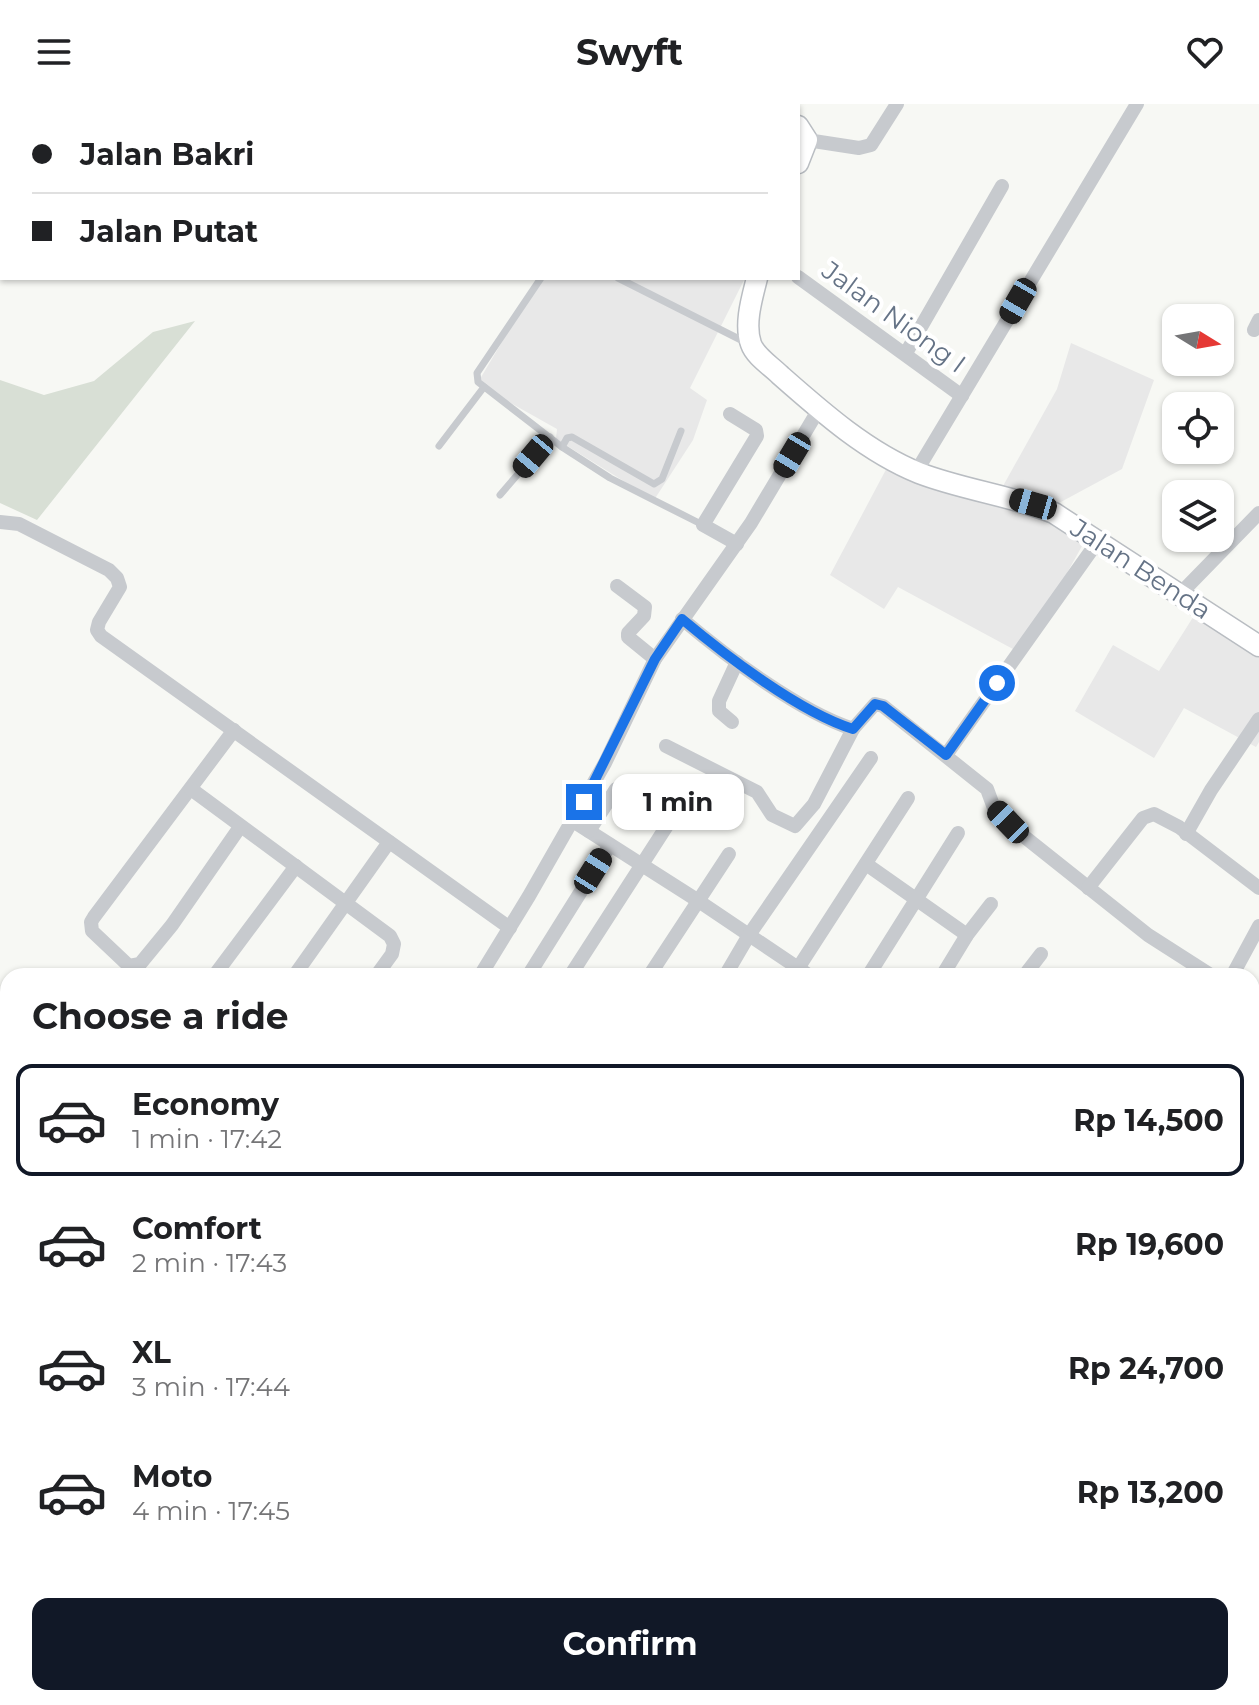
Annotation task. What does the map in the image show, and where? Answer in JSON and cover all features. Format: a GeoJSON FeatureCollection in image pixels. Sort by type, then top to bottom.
{"type":"FeatureCollection","features":[{"type":"Feature","properties":{"kind":"street"},"geometry":{"type":"LineString","coordinates":[[802,133],[859,148],[871,145],[897,104]]}},
{"type":"Feature","properties":{"kind":"street"},"geometry":{"type":"LineString","coordinates":[[916,472],[1137,104]]}},
{"type":"Feature","properties":{"kind":"street"},"geometry":{"type":"LineString","coordinates":[[906,353],[1002,186]]}},
{"type":"Feature","properties":{"kind":"street","name":"Jalan Niong I"},"geometry":{"type":"LineString","coordinates":[[800,278],[962,396]]}},
{"type":"Feature","properties":{"kind":"street"},"geometry":{"type":"LineString","coordinates":[[751,345],[749,322],[757,280]]}},
{"type":"Feature","properties":{"kind":"street","name":"Jalan Benda"},"geometry":{"type":"LineString","coordinates":[[751,345],[761,358],[819,409],[870,447],[916,472],[1033,504],[1054,513],[1259,646]]}},
{"type":"Feature","properties":{"kind":"street"},"geometry":{"type":"LineString","coordinates":[[485,968],[605,763],[655,659],[737,544],[819,409]]}},
{"type":"Feature","properties":{"kind":"street"},"geometry":{"type":"LineString","coordinates":[[730,414],[756,430],[757,436],[703,525],[737,544]]}},
{"type":"Feature","properties":{"kind":"street"},"geometry":{"type":"LineString","coordinates":[[1181,593],[1259,513]]}},
{"type":"Feature","properties":{"kind":"street"},"geometry":{"type":"LineString","coordinates":[[0,522],[19,524],[109,570],[120,587],[99,622],[97,630],[101,636],[510,928]]}},
{"type":"Feature","properties":{"kind":"street"},"geometry":{"type":"LineString","coordinates":[[946,755],[1098,541]]}},
{"type":"Feature","properties":{"kind":"street"},"geometry":{"type":"LineString","coordinates":[[617,586],[645,607],[644,616],[628,633],[628,637],[655,659]]}},
{"type":"Feature","properties":{"kind":"street"},"geometry":{"type":"LineString","coordinates":[[682,619],[737,662],[809,708],[853,729]]}},
{"type":"Feature","properties":{"kind":"street"},"geometry":{"type":"LineString","coordinates":[[732,722],[719,711],[719,701],[737,662]]}},
{"type":"Feature","properties":{"kind":"street"},"geometry":{"type":"LineString","coordinates":[[666,746],[757,792],[772,815],[795,826],[814,804],[853,729],[875,704],[883,706],[987,789],[994,808],[1008,822],[1148,935],[1200,968]]}},
{"type":"Feature","properties":{"kind":"street"},"geometry":{"type":"LineString","coordinates":[[1186,834],[1211,790],[1259,719]]}},
{"type":"Feature","properties":{"kind":"street"},"geometry":{"type":"LineString","coordinates":[[234,730],[91,922],[92,931],[129,966],[140,964],[240,827]]}},
{"type":"Feature","properties":{"kind":"street"},"geometry":{"type":"LineString","coordinates":[[730,968],[871,758]]}},
{"type":"Feature","properties":{"kind":"street"},"geometry":{"type":"LineString","coordinates":[[191,789],[390,936],[394,944],[392,954],[382,968]]}},
{"type":"Feature","properties":{"kind":"street"},"geometry":{"type":"LineString","coordinates":[[589,831],[616,789]]}},
{"type":"Feature","properties":{"kind":"street"},"geometry":{"type":"LineString","coordinates":[[804,968],[908,798]]}},
{"type":"Feature","properties":{"kind":"street"},"geometry":{"type":"LineString","coordinates":[[1088,888],[1147,814],[1160,816],[1179,827],[1259,888]]}},
{"type":"Feature","properties":{"kind":"street"},"geometry":{"type":"LineString","coordinates":[[573,821],[697,900],[792,968]]}},
{"type":"Feature","properties":{"kind":"street"},"geometry":{"type":"LineString","coordinates":[[575,968],[670,821]]}},
{"type":"Feature","properties":{"kind":"street"},"geometry":{"type":"LineString","coordinates":[[873,968],[958,833]]}},
{"type":"Feature","properties":{"kind":"street"},"geometry":{"type":"LineString","coordinates":[[300,968],[389,842]]}},
{"type":"Feature","properties":{"kind":"street"},"geometry":{"type":"LineString","coordinates":[[533,968],[610,845]]}},
{"type":"Feature","properties":{"kind":"street"},"geometry":{"type":"LineString","coordinates":[[654,968],[729,854]]}},
{"type":"Feature","properties":{"kind":"street"},"geometry":{"type":"LineString","coordinates":[[866,864],[967,935]]}},
{"type":"Feature","properties":{"kind":"street"},"geometry":{"type":"LineString","coordinates":[[220,968],[296,866]]}},
{"type":"Feature","properties":{"kind":"street"},"geometry":{"type":"LineString","coordinates":[[947,968],[991,904]]}},
{"type":"Feature","properties":{"kind":"street"},"geometry":{"type":"LineString","coordinates":[[1236,968],[1259,926]]}},
{"type":"Feature","properties":{"kind":"street"},"geometry":{"type":"LineString","coordinates":[[1030,968],[1041,954]]}},
{"type":"Feature","properties":{"kind":"lane"},"geometry":{"type":"LineString","coordinates":[[540,280],[477,373],[478,382],[562,447],[610,478],[703,525]]}},
{"type":"Feature","properties":{"kind":"lane"},"geometry":{"type":"LineString","coordinates":[[622,280],[751,345]]}},
{"type":"Feature","properties":{"kind":"lane"},"geometry":{"type":"LineString","coordinates":[[439,446],[484,387]]}},
{"type":"Feature","properties":{"kind":"lane"},"geometry":{"type":"LineString","coordinates":[[562,447],[567,438],[572,437],[654,484],[662,479],[681,431]]}},
{"type":"Feature","properties":{"kind":"lane"},"geometry":{"type":"LineString","coordinates":[[500,495],[550,437]]}},
{"type":"Feature","properties":{"kind":"shaded area"},"geometry":{"type":"Polygon","coordinates":[[[539,280],[744,280],[690,388],[707,400],[693,440],[654,500],[556,439],[557,429],[477,384],[539,280]]]}},
{"type":"Feature","properties":{"kind":"shaded area"},"geometry":{"type":"Polygon","coordinates":[[[195,321],[37,520],[0,503],[0,380],[44,395],[94,381],[153,332],[195,321]]]}},
{"type":"Feature","properties":{"kind":"shaded area"},"geometry":{"type":"Polygon","coordinates":[[[1071,343],[1154,380],[1122,469],[1059,503],[1092,528],[1022,654],[898,587],[884,609],[830,575],[890,462],[993,504],[1057,389],[1071,343]]]}},
{"type":"Feature","properties":{"kind":"shaded area"},"geometry":{"type":"Polygon","coordinates":[[[1197,611],[1259,653],[1259,742],[1256,747],[1184,708],[1154,758],[1075,711],[1113,645],[1159,671],[1197,611]]]}},
{"type":"Feature","properties":{"kind":"route"},"geometry":{"type":"LineString","coordinates":[[584,802],[655,659],[682,619],[715,647],[809,708],[853,729],[875,704],[883,706],[946,755],[997,683]]}}]}
